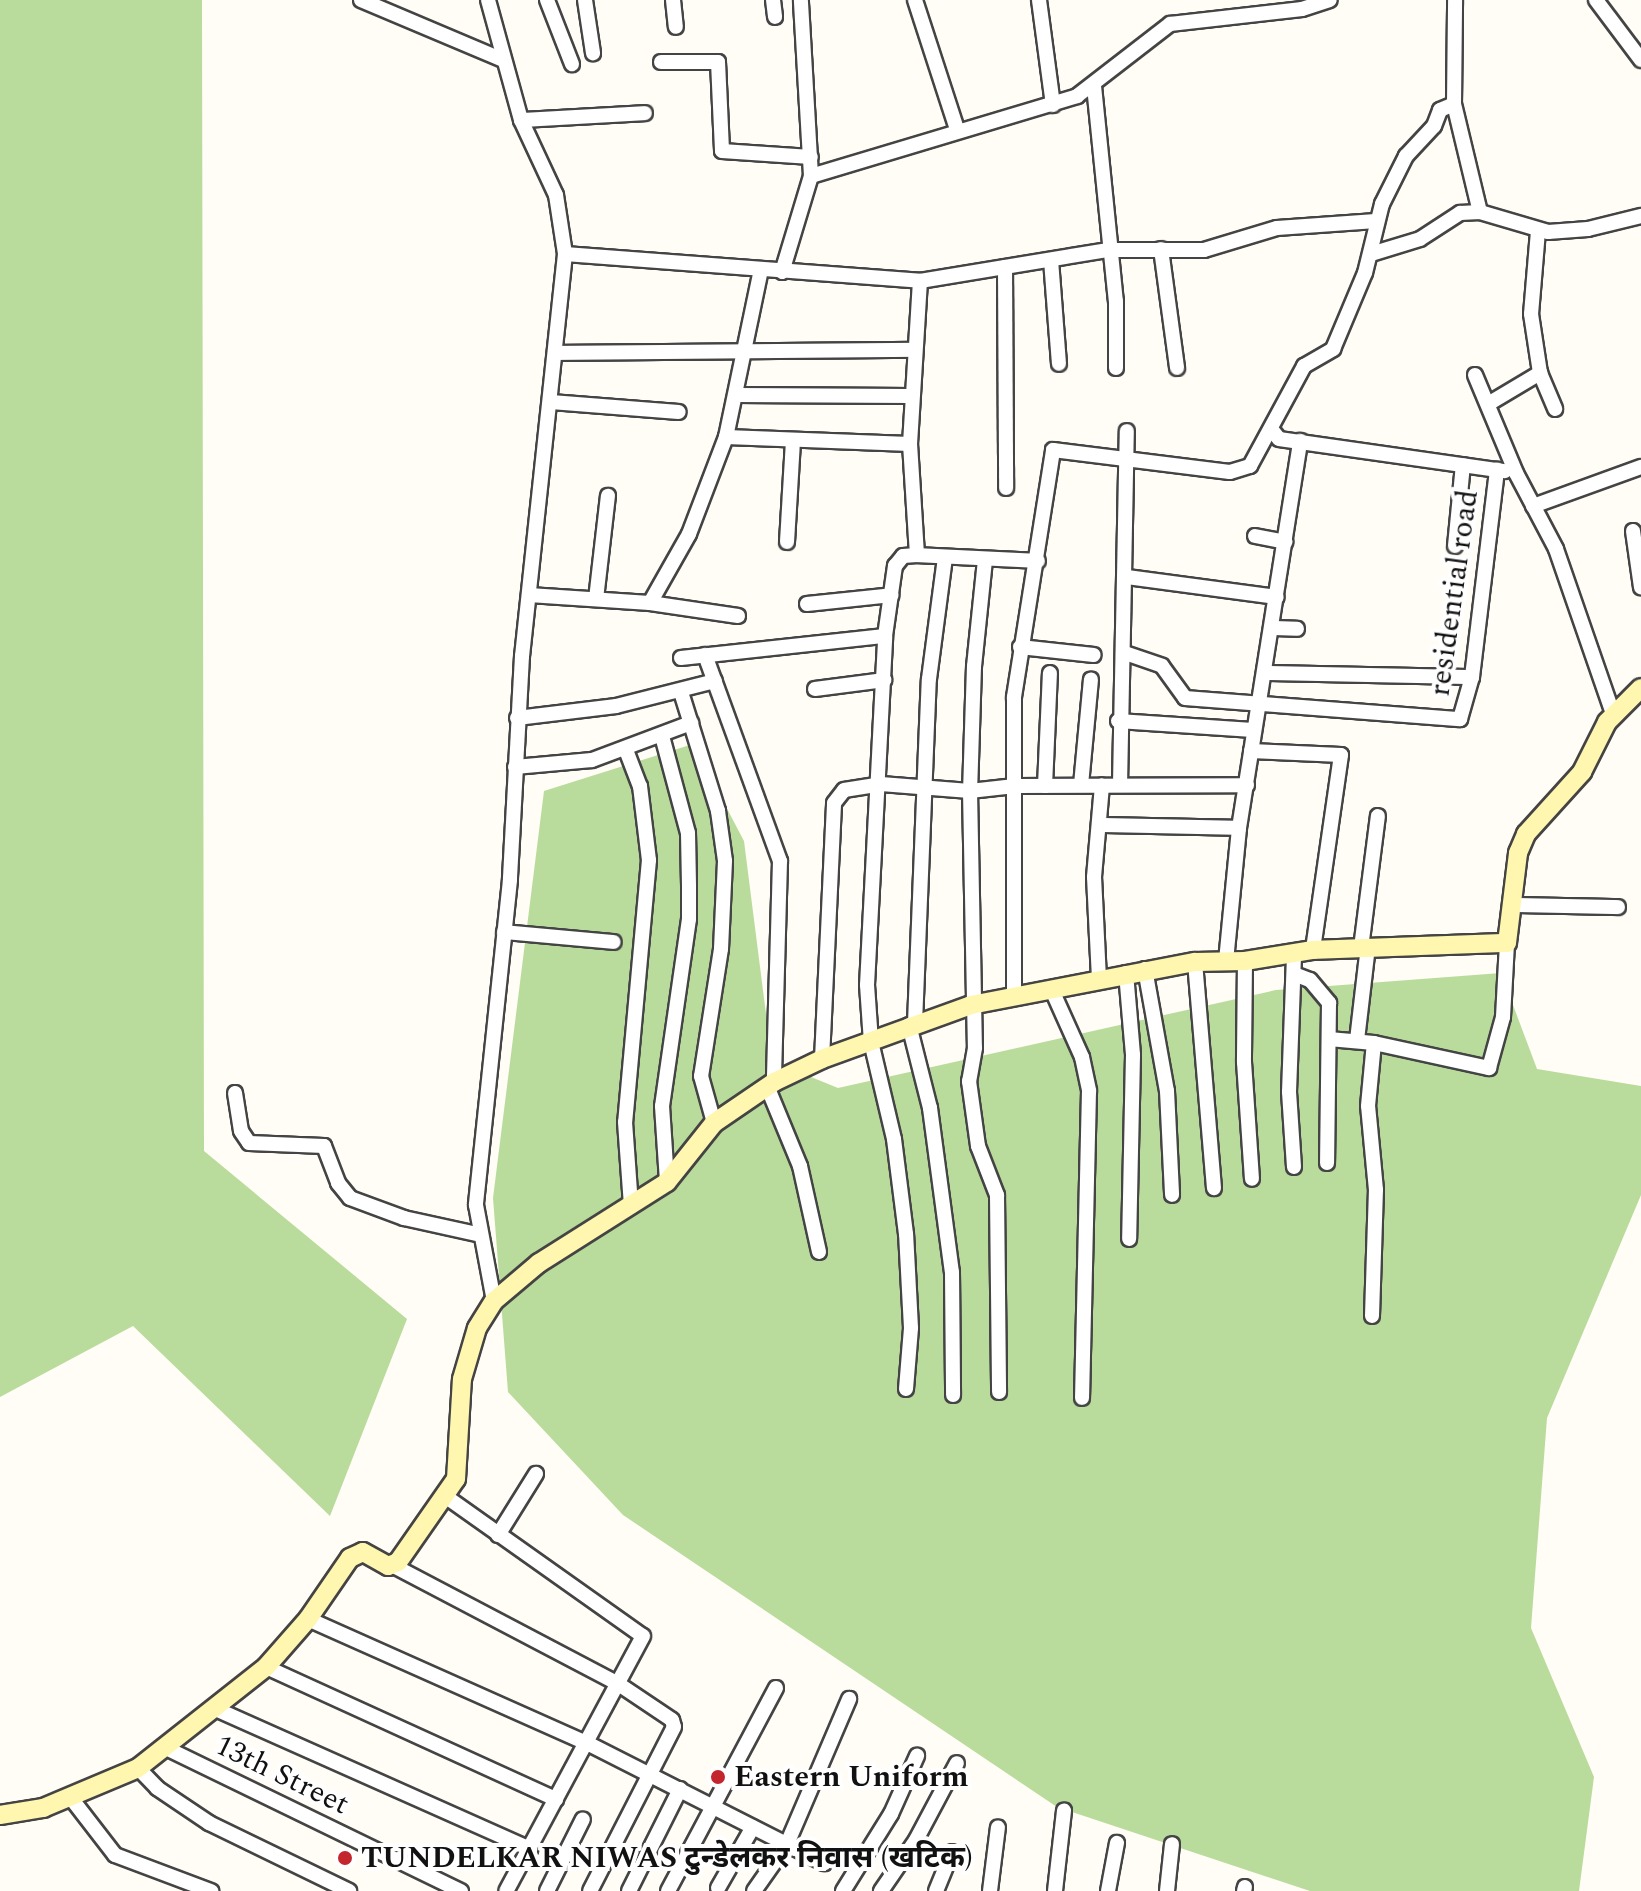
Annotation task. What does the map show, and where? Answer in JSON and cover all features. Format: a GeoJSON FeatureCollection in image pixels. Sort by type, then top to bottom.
{"type":"FeatureCollection","features":[{"type":"Feature","properties":{"kind":"street"},"geometry":{"type":"LineString","coordinates":[[361,0],[501,59]]}},
{"type":"Feature","properties":{"kind":"street"},"geometry":{"type":"LineString","coordinates":[[488,0],[501,59],[521,120],[556,195],[565,254],[517,718],[504,932],[476,1205],[477,1234],[494,1301]]}},
{"type":"Feature","properties":{"kind":"street"},"geometry":{"type":"LineString","coordinates":[[547,0],[572,64]]}},
{"type":"Feature","properties":{"kind":"street"},"geometry":{"type":"LineString","coordinates":[[585,0],[593,53]]}},
{"type":"Feature","properties":{"kind":"street"},"geometry":{"type":"LineString","coordinates":[[673,0],[676,27]]}},
{"type":"Feature","properties":{"kind":"street"},"geometry":{"type":"LineString","coordinates":[[773,0],[775,17]]}},
{"type":"Feature","properties":{"kind":"street"},"geometry":{"type":"LineString","coordinates":[[782,272],[811,176],[801,0]]}},
{"type":"Feature","properties":{"kind":"street"},"geometry":{"type":"LineString","coordinates":[[915,0],[957,129]]}},
{"type":"Feature","properties":{"kind":"street"},"geometry":{"type":"LineString","coordinates":[[1039,0],[1053,105]]}},
{"type":"Feature","properties":{"kind":"street"},"geometry":{"type":"LineString","coordinates":[[811,176],[957,129],[1053,105],[1094,86],[1154,32],[1170,24],[1232,8],[1330,0]]}},
{"type":"Feature","properties":{"kind":"street"},"geometry":{"type":"LineString","coordinates":[[1455,0],[1454,104],[1480,212]]}},
{"type":"Feature","properties":{"kind":"street"},"geometry":{"type":"LineString","coordinates":[[1596,0],[1641,60]]}},
{"type":"Feature","properties":{"kind":"street"},"geometry":{"type":"LineString","coordinates":[[661,62],[718,62],[722,151],[811,157]]}},
{"type":"Feature","properties":{"kind":"street"},"geometry":{"type":"LineString","coordinates":[[1094,86],[1108,250],[1116,301],[1116,368]]}},
{"type":"Feature","properties":{"kind":"street"},"geometry":{"type":"LineString","coordinates":[[1014,996],[1014,697],[1020,647],[1038,561],[1053,450],[1125,461],[1238,472],[1250,466],[1304,366],[1333,349],[1371,254],[1376,221],[1406,156],[1434,126],[1440,110],[1454,104]]}},
{"type":"Feature","properties":{"kind":"street"},"geometry":{"type":"LineString","coordinates":[[521,120],[645,113]]}},
{"type":"Feature","properties":{"kind":"street"},"geometry":{"type":"LineString","coordinates":[[1371,254],[1420,239],[1447,218],[1480,212],[1538,231],[1588,229],[1641,216]]}},
{"type":"Feature","properties":{"kind":"street"},"geometry":{"type":"LineString","coordinates":[[565,254],[920,281],[1108,250],[1204,250],[1277,228],[1376,221]]}},
{"type":"Feature","properties":{"kind":"street"},"geometry":{"type":"LineString","coordinates":[[1538,231],[1530,292],[1540,373],[1555,409]]}},
{"type":"Feature","properties":{"kind":"street"},"geometry":{"type":"LineString","coordinates":[[1161,249],[1177,368]]}},
{"type":"Feature","properties":{"kind":"street"},"geometry":{"type":"LineString","coordinates":[[1051,260],[1059,364]]}},
{"type":"Feature","properties":{"kind":"street"},"geometry":{"type":"LineString","coordinates":[[1005,267],[1006,488]]}},
{"type":"Feature","properties":{"kind":"street"},"geometry":{"type":"LineString","coordinates":[[650,603],[689,534],[726,437],[761,270]]}},
{"type":"Feature","properties":{"kind":"street"},"geometry":{"type":"LineString","coordinates":[[917,555],[910,396],[920,281]]}},
{"type":"Feature","properties":{"kind":"street"},"geometry":{"type":"LineString","coordinates":[[556,353],[745,354],[914,350]]}},
{"type":"Feature","properties":{"kind":"street"},"geometry":{"type":"LineString","coordinates":[[1488,404],[1540,373]]}},
{"type":"Feature","properties":{"kind":"street"},"geometry":{"type":"LineString","coordinates":[[1475,375],[1516,473],[1565,573],[1613,714]]}},
{"type":"Feature","properties":{"kind":"street"},"geometry":{"type":"LineString","coordinates":[[737,395],[910,396]]}},
{"type":"Feature","properties":{"kind":"street"},"geometry":{"type":"LineString","coordinates":[[551,402],[679,412]]}},
{"type":"Feature","properties":{"kind":"street"},"geometry":{"type":"LineString","coordinates":[[1272,430],[1279,439],[1516,473]]}},
{"type":"Feature","properties":{"kind":"street"},"geometry":{"type":"LineString","coordinates":[[1120,785],[1118,721],[1125,653],[1127,431]]}},
{"type":"Feature","properties":{"kind":"street"},"geometry":{"type":"LineString","coordinates":[[726,437],[910,444]]}},
{"type":"Feature","properties":{"kind":"street"},"geometry":{"type":"LineString","coordinates":[[787,542],[793,441]]}},
{"type":"Feature","properties":{"kind":"street"},"geometry":{"type":"LineString","coordinates":[[1226,961],[1239,828],[1253,730],[1274,628],[1300,441]]}},
{"type":"Feature","properties":{"kind":"street"},"geometry":{"type":"LineString","coordinates":[[1455,546],[1463,465]]}},
{"type":"Feature","properties":{"kind":"street"},"geometry":{"type":"LineString","coordinates":[[1533,506],[1641,467]]}},
{"type":"Feature","properties":{"kind":"street","name":"residential road"},"geometry":{"type":"LineString","coordinates":[[1259,702],[1457,720],[1472,677],[1497,470]]}},
{"type":"Feature","properties":{"kind":"street"},"geometry":{"type":"LineString","coordinates":[[596,599],[608,496]]}},
{"type":"Feature","properties":{"kind":"street"},"geometry":{"type":"LineString","coordinates":[[1633,531],[1641,587]]}},
{"type":"Feature","properties":{"kind":"street"},"geometry":{"type":"LineString","coordinates":[[1255,536],[1285,542]]}},
{"type":"Feature","properties":{"kind":"street"},"geometry":{"type":"LineString","coordinates":[[906,1389],[911,1328],[906,1234],[891,1124],[871,1042],[867,985],[881,784],[885,636],[898,560],[917,555],[1038,561]]}},
{"type":"Feature","properties":{"kind":"street"},"geometry":{"type":"LineString","coordinates":[[945,557],[929,679],[927,788],[912,1024],[930,1108],[951,1256],[953,1395]]}},
{"type":"Feature","properties":{"kind":"street"},"geometry":{"type":"LineString","coordinates":[[985,560],[974,666],[970,791],[971,1100],[978,1146],[997,1195],[999,1392]]}},
{"type":"Feature","properties":{"kind":"street"},"geometry":{"type":"LineString","coordinates":[[1127,577],[1277,597]]}},
{"type":"Feature","properties":{"kind":"street"},"geometry":{"type":"LineString","coordinates":[[529,595],[650,603],[738,616]]}},
{"type":"Feature","properties":{"kind":"street"},"geometry":{"type":"LineString","coordinates":[[807,604],[892,595]]}},
{"type":"Feature","properties":{"kind":"street"},"geometry":{"type":"LineString","coordinates":[[1274,628],[1297,629]]}},
{"type":"Feature","properties":{"kind":"street"},"geometry":{"type":"LineString","coordinates":[[681,658],[885,636]]}},
{"type":"Feature","properties":{"kind":"street"},"geometry":{"type":"LineString","coordinates":[[1020,647],[1094,655]]}},
{"type":"Feature","properties":{"kind":"street"},"geometry":{"type":"LineString","coordinates":[[1125,653],[1162,666],[1185,698],[1259,702]]}},
{"type":"Feature","properties":{"kind":"street"},"geometry":{"type":"LineString","coordinates":[[705,655],[780,861],[771,1084],[800,1166],[819,1252]]}},
{"type":"Feature","properties":{"kind":"street"},"geometry":{"type":"LineString","coordinates":[[1045,786],[1050,673]]}},
{"type":"Feature","properties":{"kind":"street"},"geometry":{"type":"LineString","coordinates":[[1264,673],[1472,677]]}},
{"type":"Feature","properties":{"kind":"street"},"geometry":{"type":"LineString","coordinates":[[1081,785],[1091,679]]}},
{"type":"Feature","properties":{"kind":"street"},"geometry":{"type":"LineString","coordinates":[[815,689],[884,680]]}},
{"type":"Feature","properties":{"kind":"street"},"geometry":{"type":"LineString","coordinates":[[517,718],[681,692],[715,681]]}},
{"type":"Feature","properties":{"kind":"street"},"geometry":{"type":"LineString","coordinates":[[1329,1039],[1374,1043],[1489,1068],[1503,1017],[1507,943],[1518,853],[1526,834],[1582,772],[1613,714],[1641,688]]}},
{"type":"Feature","properties":{"kind":"street"},"geometry":{"type":"LineString","coordinates":[[681,692],[718,811],[725,861],[721,949],[701,1076],[714,1123]]}},
{"type":"Feature","properties":{"kind":"street"},"geometry":{"type":"LineString","coordinates":[[1118,721],[1253,730]]}},
{"type":"Feature","properties":{"kind":"street"},"geometry":{"type":"LineString","coordinates":[[515,767],[592,760],[626,750],[691,723]]}},
{"type":"Feature","properties":{"kind":"street"},"geometry":{"type":"LineString","coordinates":[[662,736],[688,833],[689,887],[689,919],[662,1106],[667,1182]]}},
{"type":"Feature","properties":{"kind":"street"},"geometry":{"type":"LineString","coordinates":[[626,750],[640,786],[649,860],[625,1122],[631,1206]]}},
{"type":"Feature","properties":{"kind":"street"},"geometry":{"type":"LineString","coordinates":[[1251,751],[1341,755],[1304,951],[1294,974],[1289,1092],[1294,1167]]}},
{"type":"Feature","properties":{"kind":"street"},"geometry":{"type":"LineString","coordinates":[[822,1059],[834,803],[844,790],[881,784],[970,791],[1015,786],[1247,785]]}},
{"type":"Feature","properties":{"kind":"street"},"geometry":{"type":"LineString","coordinates":[[1099,979],[1094,877],[1102,785]]}},
{"type":"Feature","properties":{"kind":"street"},"geometry":{"type":"LineString","coordinates":[[1357,1040],[1378,816]]}},
{"type":"Feature","properties":{"kind":"street"},"geometry":{"type":"LineString","coordinates":[[1099,825],[1239,828]]}},
{"type":"Feature","properties":{"kind":"street"},"geometry":{"type":"LineString","coordinates":[[1512,905],[1618,907]]}},
{"type":"Feature","properties":{"kind":"street"},"geometry":{"type":"LineString","coordinates":[[504,932],[614,942]]}},
{"type":"Feature","properties":{"kind":"street"},"geometry":{"type":"LineString","coordinates":[[392,1565],[456,1479],[462,1379],[470,1352],[494,1301],[539,1263],[667,1182],[714,1123],[771,1084],[822,1059],[971,1005],[1136,971],[1195,962],[1245,961],[1304,951],[1507,943]]}},
{"type":"Feature","properties":{"kind":"street"},"geometry":{"type":"LineString","coordinates":[[1245,961],[1244,1062],[1252,1179]]}},
{"type":"Feature","properties":{"kind":"street"},"geometry":{"type":"LineString","coordinates":[[1195,962],[1214,1188]]}},
{"type":"Feature","properties":{"kind":"street"},"geometry":{"type":"LineString","coordinates":[[1136,971],[1167,1091],[1172,1195]]}},
{"type":"Feature","properties":{"kind":"street"},"geometry":{"type":"LineString","coordinates":[[1129,1239],[1136,971]]}},
{"type":"Feature","properties":{"kind":"street"},"geometry":{"type":"LineString","coordinates":[[1294,974],[1326,996],[1329,1039],[1327,1163]]}},
{"type":"Feature","properties":{"kind":"street"},"geometry":{"type":"LineString","coordinates":[[1051,988],[1082,1057],[1089,1091],[1082,1398]]}},
{"type":"Feature","properties":{"kind":"street"},"geometry":{"type":"LineString","coordinates":[[1372,1316],[1376,1190],[1368,1106],[1374,1043]]}},
{"type":"Feature","properties":{"kind":"street"},"geometry":{"type":"LineString","coordinates":[[235,1093],[241,1131],[249,1143],[324,1146],[338,1183],[350,1198],[404,1218],[477,1234]]}},
{"type":"Feature","properties":{"kind":"street"},"geometry":{"type":"LineString","coordinates":[[498,1535],[536,1474]]}},
{"type":"Feature","properties":{"kind":"street"},"geometry":{"type":"LineString","coordinates":[[445,1496],[640,1632],[641,1642],[506,1891]]}},
{"type":"Feature","properties":{"kind":"street"},"geometry":{"type":"LineString","coordinates":[[0,1815],[71,1798],[138,1768],[166,1748],[218,1710],[266,1667],[308,1619],[350,1558],[363,1552],[617,1683],[664,1712],[674,1727],[590,1891]]}},
{"type":"Feature","properties":{"kind":"street"},"geometry":{"type":"LineString","coordinates":[[308,1619],[587,1743],[824,1863]]}},
{"type":"Feature","properties":{"kind":"street"},"geometry":{"type":"LineString","coordinates":[[266,1667],[556,1799]]}},
{"type":"Feature","properties":{"kind":"street"},"geometry":{"type":"LineString","coordinates":[[668,1891],[776,1688]]}},
{"type":"Feature","properties":{"kind":"street"},"geometry":{"type":"LineString","coordinates":[[754,1891],[787,1844],[849,1699]]}},
{"type":"Feature","properties":{"kind":"street"},"geometry":{"type":"LineString","coordinates":[[218,1710],[530,1849]]}},
{"type":"Feature","properties":{"kind":"street","name":"13th Street"},"geometry":{"type":"LineString","coordinates":[[166,1748],[461,1891]]}},
{"type":"Feature","properties":{"kind":"street"},"geometry":{"type":"LineString","coordinates":[[843,1891],[891,1814],[917,1756]]}},
{"type":"Feature","properties":{"kind":"street"},"geometry":{"type":"LineString","coordinates":[[881,1891],[957,1763]]}},
{"type":"Feature","properties":{"kind":"street"},"geometry":{"type":"LineString","coordinates":[[138,1768],[157,1788],[209,1823],[349,1891]]}},
{"type":"Feature","properties":{"kind":"street"},"geometry":{"type":"LineString","coordinates":[[629,1891],[680,1789]]}},
{"type":"Feature","properties":{"kind":"street"},"geometry":{"type":"LineString","coordinates":[[71,1798],[115,1855],[211,1891]]}},
{"type":"Feature","properties":{"kind":"street"},"geometry":{"type":"LineString","coordinates":[[1055,1891],[1064,1811]]}},
{"type":"Feature","properties":{"kind":"street"},"geometry":{"type":"LineString","coordinates":[[547,1891],[583,1819]]}},
{"type":"Feature","properties":{"kind":"street"},"geometry":{"type":"LineString","coordinates":[[718,1888],[753,1827]]}},
{"type":"Feature","properties":{"kind":"street"},"geometry":{"type":"LineString","coordinates":[[990,1891],[998,1827]]}},
{"type":"Feature","properties":{"kind":"street"},"geometry":{"type":"LineString","coordinates":[[1108,1891],[1117,1843]]}},
{"type":"Feature","properties":{"kind":"street"},"geometry":{"type":"LineString","coordinates":[[1167,1891],[1172,1844]]}},
{"type":"Feature","properties":{"kind":"street"},"geometry":{"type":"LineString","coordinates":[[936,1891],[952,1852]]}},
{"type":"Feature","properties":{"kind":"green space"},"geometry":{"type":"Polygon","coordinates":[[[0,0],[202,0],[204,1151],[407,1319],[330,1516],[133,1326],[0,1397],[0,0]]]}},
{"type":"Feature","properties":{"kind":"green space"},"geometry":{"type":"Polygon","coordinates":[[[693,744],[744,841],[772,1061],[838,1088],[1276,990],[1501,973],[1537,1069],[1641,1086],[1641,1195],[1547,1418],[1531,1628],[1594,1777],[1579,1891],[1310,1891],[1057,1807],[623,1515],[508,1392],[493,1198],[544,791],[693,744]]]}},
{"type":"Feature","properties":{"kind":"place","name":"Eastern Uniform"},"geometry":{"type":"Point","coordinates":[718,1777]}},
{"type":"Feature","properties":{"kind":"place","name":"TUNDELKAR NIWAS टुन्डेलकर निवास (खटिक)"},"geometry":{"type":"Point","coordinates":[345,1858]}}]}
